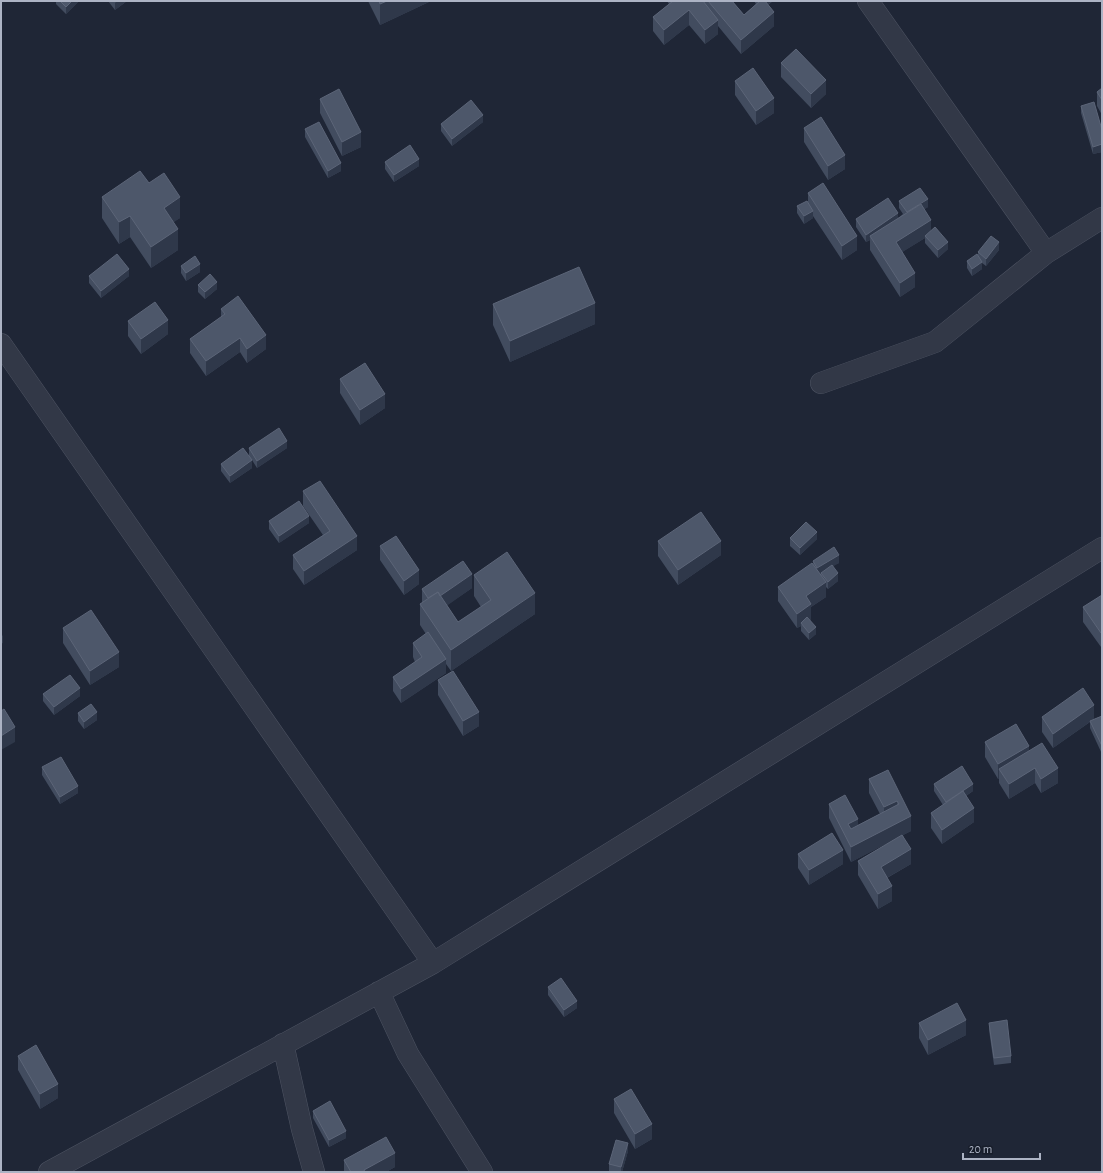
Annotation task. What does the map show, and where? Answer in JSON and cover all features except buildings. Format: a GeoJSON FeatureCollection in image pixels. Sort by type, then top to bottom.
{"type":"FeatureCollection","features":[{"type":"Feature","properties":{"kind":"street"},"geometry":{"type":"LineString","coordinates":[[868,1],[1046,253]]}},
{"type":"Feature","properties":{"kind":"street"},"geometry":{"type":"LineString","coordinates":[[821,383],[935,342],[1046,253],[1102,218]]}},
{"type":"Feature","properties":{"kind":"street"},"geometry":{"type":"LineString","coordinates":[[1,344],[432,963]]}},
{"type":"Feature","properties":{"kind":"street"},"geometry":{"type":"LineString","coordinates":[[49,1172],[432,963],[1102,548]]}},
{"type":"Feature","properties":{"kind":"street"},"geometry":{"type":"LineString","coordinates":[[379,992],[408,1054],[482,1172]]}},
{"type":"Feature","properties":{"kind":"street"},"geometry":{"type":"LineString","coordinates":[[283,1044],[302,1129],[314,1172]]}}]}
